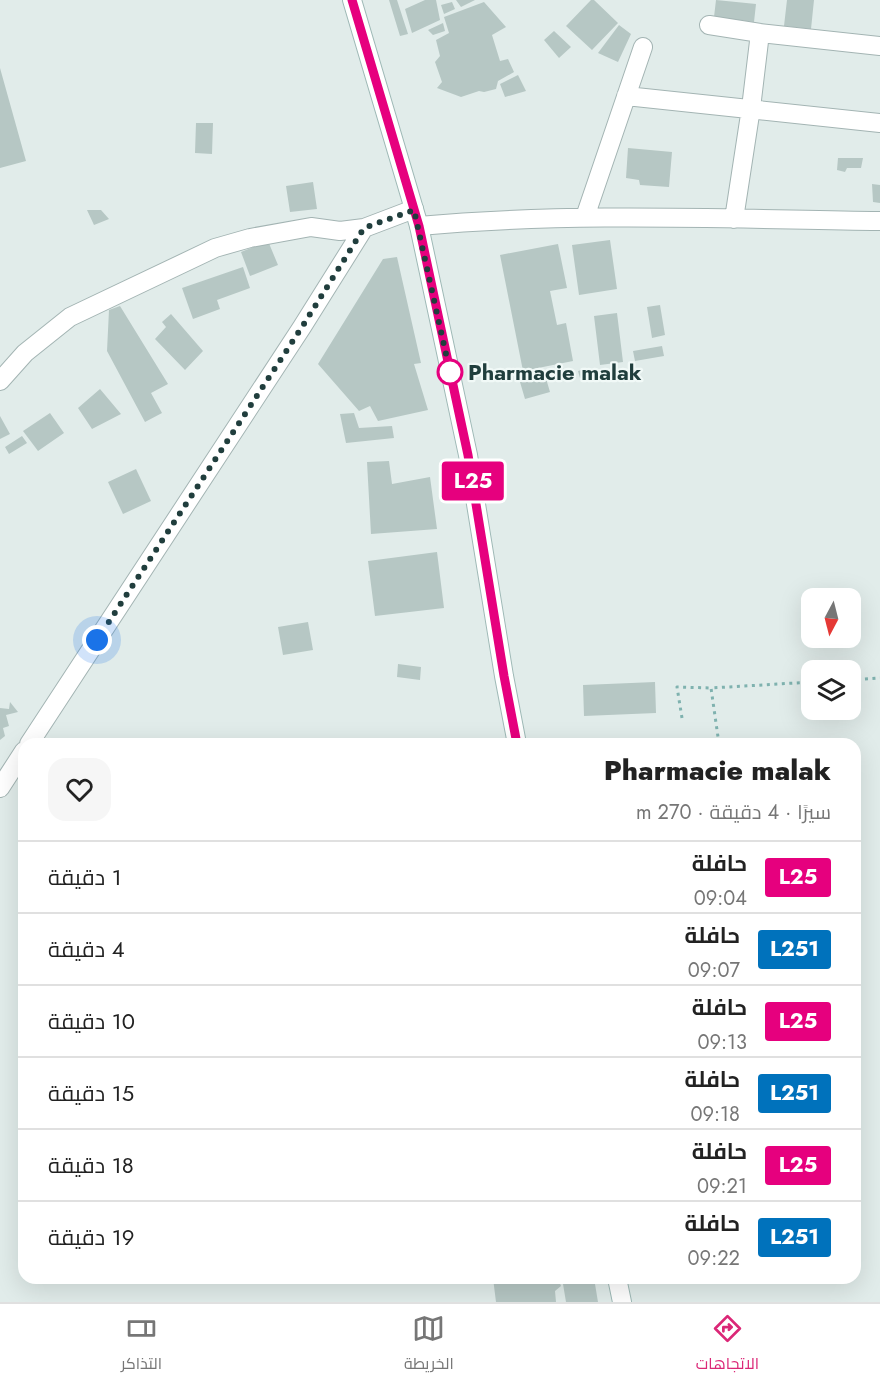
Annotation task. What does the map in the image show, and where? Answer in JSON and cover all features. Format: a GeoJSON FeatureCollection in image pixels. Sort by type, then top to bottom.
{"type":"FeatureCollection","features":[{"type":"Feature","properties":{"kind":"street"},"geometry":{"type":"LineString","coordinates":[[352,0],[416,218],[468,455],[516,738]]}},
{"type":"Feature","properties":{"kind":"street"},"geometry":{"type":"LineString","coordinates":[[709,24],[760,33],[880,46]]}},
{"type":"Feature","properties":{"kind":"street"},"geometry":{"type":"LineString","coordinates":[[734,219],[760,33]]}},
{"type":"Feature","properties":{"kind":"street"},"geometry":{"type":"LineString","coordinates":[[585,217],[643,47]]}},
{"type":"Feature","properties":{"kind":"street"},"geometry":{"type":"LineString","coordinates":[[626,96],[880,123]]}},
{"type":"Feature","properties":{"kind":"street"},"geometry":{"type":"LineString","coordinates":[[0,381],[25,353],[70,317],[215,248],[282,231],[310,227],[340,231],[416,218],[585,217],[880,222]]}},
{"type":"Feature","properties":{"kind":"street"},"geometry":{"type":"LineString","coordinates":[[33,738],[302,327],[364,228]]}},
{"type":"Feature","properties":{"kind":"street"},"geometry":{"type":"LineString","coordinates":[[0,788],[18,760]]}},
{"type":"Feature","properties":{"kind":"street"},"geometry":{"type":"LineString","coordinates":[[618,1284],[622,1302]]}},
{"type":"Feature","properties":{"kind":"path"},"geometry":{"type":"LineString","coordinates":[[861,679],[880,678]]}},
{"type":"Feature","properties":{"kind":"path"},"geometry":{"type":"LineString","coordinates":[[682,718],[677,687],[711,688],[801,683]]}},
{"type":"Feature","properties":{"kind":"path"},"geometry":{"type":"LineString","coordinates":[[711,688],[718,738]]}},
{"type":"Feature","properties":{"kind":"building"},"geometry":{"type":"Polygon","coordinates":[[[389,0],[397,0],[408,34],[400,36],[389,0]]]}},
{"type":"Feature","properties":{"kind":"building"},"geometry":{"type":"Polygon","coordinates":[[[425,0],[436,0],[440,20],[412,33],[405,9],[425,0]]]}},
{"type":"Feature","properties":{"kind":"building"},"geometry":{"type":"Polygon","coordinates":[[[456,0],[475,0],[461,7],[456,0]]]}},
{"type":"Feature","properties":{"kind":"building"},"geometry":{"type":"Polygon","coordinates":[[[591,0],[594,0],[618,23],[592,50],[566,26],[591,0]]]}},
{"type":"Feature","properties":{"kind":"building"},"geometry":{"type":"Polygon","coordinates":[[[716,0],[756,4],[754,22],[714,17],[716,0]]]}},
{"type":"Feature","properties":{"kind":"building"},"geometry":{"type":"Polygon","coordinates":[[[787,0],[814,0],[811,29],[784,26],[787,0]]]}},
{"type":"Feature","properties":{"kind":"building"},"geometry":{"type":"Polygon","coordinates":[[[452,2],[455,9],[444,14],[441,5],[452,2]]]}},
{"type":"Feature","properties":{"kind":"building"},"geometry":{"type":"Polygon","coordinates":[[[484,2],[506,27],[492,35],[500,61],[508,59],[514,72],[498,81],[496,89],[479,91],[461,97],[437,88],[442,82],[435,62],[440,56],[436,40],[449,33],[444,17],[484,2]]]}},
{"type":"Feature","properties":{"kind":"building"},"geometry":{"type":"Polygon","coordinates":[[[443,23],[445,31],[433,35],[428,30],[443,23]]]}},
{"type":"Feature","properties":{"kind":"building"},"geometry":{"type":"Polygon","coordinates":[[[619,25],[631,34],[618,62],[598,53],[619,25]]]}},
{"type":"Feature","properties":{"kind":"building"},"geometry":{"type":"Polygon","coordinates":[[[554,31],[571,47],[559,58],[544,40],[554,31]]]}},
{"type":"Feature","properties":{"kind":"building"},"geometry":{"type":"Polygon","coordinates":[[[0,68],[26,161],[0,168],[0,68]]]}},
{"type":"Feature","properties":{"kind":"building"},"geometry":{"type":"Polygon","coordinates":[[[518,75],[526,91],[505,97],[500,84],[518,75]]]}},
{"type":"Feature","properties":{"kind":"building"},"geometry":{"type":"Polygon","coordinates":[[[196,123],[213,123],[212,154],[195,153],[196,123]]]}},
{"type":"Feature","properties":{"kind":"building"},"geometry":{"type":"Polygon","coordinates":[[[628,148],[672,152],[669,187],[640,185],[639,180],[626,178],[628,148]]]}},
{"type":"Feature","properties":{"kind":"building"},"geometry":{"type":"Polygon","coordinates":[[[838,158],[863,158],[861,168],[847,168],[845,172],[837,170],[838,158]]]}},
{"type":"Feature","properties":{"kind":"building"},"geometry":{"type":"Polygon","coordinates":[[[313,182],[317,209],[290,212],[286,186],[313,182]]]}},
{"type":"Feature","properties":{"kind":"building"},"geometry":{"type":"Polygon","coordinates":[[[872,184],[880,185],[880,203],[873,202],[872,184]]]}},
{"type":"Feature","properties":{"kind":"building"},"geometry":{"type":"Polygon","coordinates":[[[87,210],[101,210],[109,219],[94,225],[87,210]]]}},
{"type":"Feature","properties":{"kind":"building"},"geometry":{"type":"Polygon","coordinates":[[[610,240],[617,289],[579,295],[572,245],[610,240]]]}},
{"type":"Feature","properties":{"kind":"building"},"geometry":{"type":"Polygon","coordinates":[[[268,241],[278,265],[250,276],[241,252],[268,241]]]}},
{"type":"Feature","properties":{"kind":"building"},"geometry":{"type":"Polygon","coordinates":[[[558,244],[567,288],[550,291],[557,325],[566,323],[573,361],[523,371],[500,255],[558,244]]]}},
{"type":"Feature","properties":{"kind":"building"},"geometry":{"type":"Polygon","coordinates":[[[397,257],[421,363],[414,364],[428,410],[378,421],[370,406],[359,411],[318,364],[383,259],[397,257]]]}},
{"type":"Feature","properties":{"kind":"building"},"geometry":{"type":"Polygon","coordinates":[[[243,267],[250,288],[217,300],[220,309],[193,319],[182,288],[243,267]]]}},
{"type":"Feature","properties":{"kind":"building"},"geometry":{"type":"Polygon","coordinates":[[[660,305],[665,335],[652,338],[647,307],[660,305]]]}},
{"type":"Feature","properties":{"kind":"building"},"geometry":{"type":"Polygon","coordinates":[[[120,306],[168,384],[151,393],[162,413],[145,422],[107,351],[109,310],[120,306]]]}},
{"type":"Feature","properties":{"kind":"building"},"geometry":{"type":"Polygon","coordinates":[[[617,313],[623,362],[600,365],[594,316],[617,313]]]}},
{"type":"Feature","properties":{"kind":"building"},"geometry":{"type":"Polygon","coordinates":[[[171,314],[203,351],[185,370],[155,339],[166,327],[162,322],[171,314]]]}},
{"type":"Feature","properties":{"kind":"building"},"geometry":{"type":"Polygon","coordinates":[[[662,346],[664,356],[635,361],[633,351],[662,346]]]}},
{"type":"Feature","properties":{"kind":"building"},"geometry":{"type":"Polygon","coordinates":[[[589,368],[591,375],[580,378],[578,371],[589,368]]]}},
{"type":"Feature","properties":{"kind":"building"},"geometry":{"type":"Polygon","coordinates":[[[545,375],[550,392],[525,399],[520,382],[545,375]]]}},
{"type":"Feature","properties":{"kind":"building"},"geometry":{"type":"Polygon","coordinates":[[[100,389],[121,414],[92,429],[78,408],[100,389]]]}},
{"type":"Feature","properties":{"kind":"building"},"geometry":{"type":"Polygon","coordinates":[[[50,413],[64,433],[38,451],[23,431],[50,413]]]}},
{"type":"Feature","properties":{"kind":"building"},"geometry":{"type":"Polygon","coordinates":[[[354,413],[359,428],[392,426],[394,438],[346,443],[340,414],[354,413]]]}},
{"type":"Feature","properties":{"kind":"building"},"geometry":{"type":"Polygon","coordinates":[[[0,416],[10,434],[0,439],[0,416]]]}},
{"type":"Feature","properties":{"kind":"building"},"geometry":{"type":"Polygon","coordinates":[[[22,436],[27,443],[9,454],[5,447],[22,436]]]}},
{"type":"Feature","properties":{"kind":"building"},"geometry":{"type":"Polygon","coordinates":[[[389,461],[392,484],[430,477],[437,529],[371,534],[367,462],[389,461]]]}},
{"type":"Feature","properties":{"kind":"building"},"geometry":{"type":"Polygon","coordinates":[[[136,469],[151,501],[123,514],[108,482],[136,469]]]}},
{"type":"Feature","properties":{"kind":"building"},"geometry":{"type":"Polygon","coordinates":[[[437,552],[444,608],[375,616],[368,561],[437,552]]]}},
{"type":"Feature","properties":{"kind":"building"},"geometry":{"type":"Polygon","coordinates":[[[308,622],[313,650],[283,655],[278,627],[308,622]]]}},
{"type":"Feature","properties":{"kind":"building"},"geometry":{"type":"Polygon","coordinates":[[[398,664],[421,667],[420,680],[397,677],[398,664]]]}},
{"type":"Feature","properties":{"kind":"building"},"geometry":{"type":"Polygon","coordinates":[[[655,682],[656,713],[584,716],[583,685],[655,682]]]}},
{"type":"Feature","properties":{"kind":"building"},"geometry":{"type":"Polygon","coordinates":[[[10,702],[18,712],[6,715],[9,726],[3,728],[5,736],[0,740],[0,708],[9,709],[10,702]]]}},
{"type":"Feature","properties":{"kind":"building"},"geometry":{"type":"Polygon","coordinates":[[[494,1284],[560,1284],[561,1286],[555,1291],[556,1302],[496,1302],[494,1284]]]}},
{"type":"Feature","properties":{"kind":"building"},"geometry":{"type":"Polygon","coordinates":[[[563,1284],[595,1284],[598,1302],[566,1302],[563,1284]]]}},
{"type":"Feature","properties":{"kind":"bus line","name":"L25"},"geometry":{"type":"LineString","coordinates":[[352,0],[419,226],[468,455],[516,738]]}},
{"type":"Feature","properties":{"kind":"place","name":"Pharmacie malak"},"geometry":{"type":"Point","coordinates":[450,372]}},
{"type":"Feature","properties":{"kind":"route"},"geometry":{"type":"LineString","coordinates":[[97,640],[302,327],[364,228],[414,210],[450,372]]}}]}
